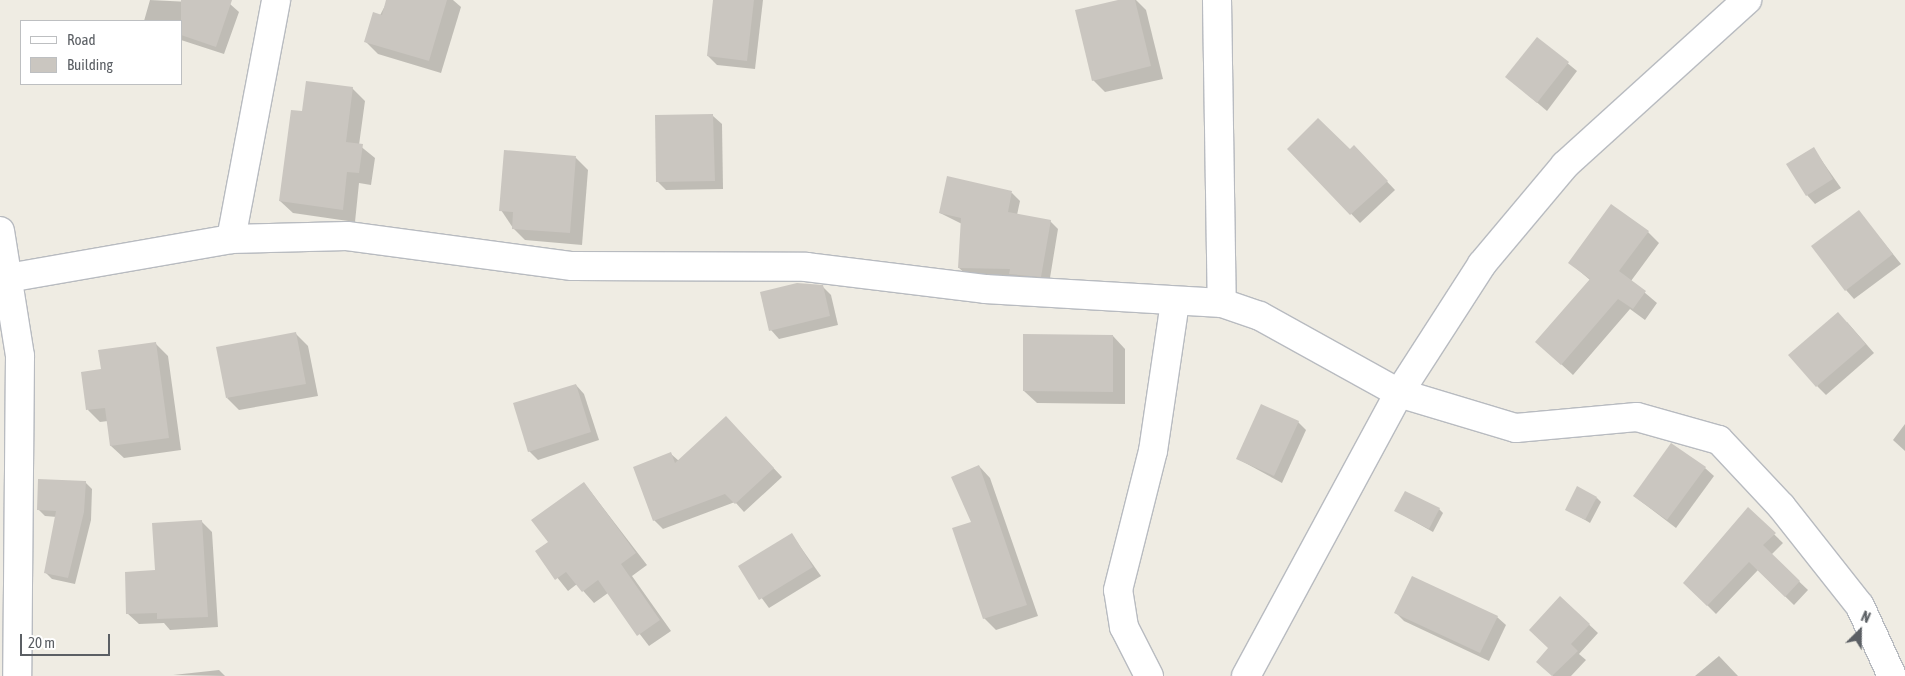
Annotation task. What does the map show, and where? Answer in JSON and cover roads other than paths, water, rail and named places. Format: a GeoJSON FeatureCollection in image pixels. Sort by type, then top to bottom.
{"type":"FeatureCollection","features":[{"type":"Feature","properties":{"kind":"street"},"geometry":{"type":"LineString","coordinates":[[231,239],[276,0]]}},
{"type":"Feature","properties":{"kind":"street"},"geometry":{"type":"LineString","coordinates":[[1217,0],[1222,303]]}},
{"type":"Feature","properties":{"kind":"street"},"geometry":{"type":"LineString","coordinates":[[1246,676],[1399,393],[1482,264],[1528,205],[1565,165],[1747,0]]}},
{"type":"Feature","properties":{"kind":"street"},"geometry":{"type":"LineString","coordinates":[[0,230],[20,356],[16,676]]}},
{"type":"Feature","properties":{"kind":"street"},"geometry":{"type":"LineString","coordinates":[[8,278],[231,239],[347,236],[572,266],[806,267],[985,289],[1175,302],[1222,303],[1260,316],[1399,393],[1516,428],[1637,417],[1719,440],[1781,506],[1860,606],[1892,676]]}},
{"type":"Feature","properties":{"kind":"street"},"geometry":{"type":"LineString","coordinates":[[1149,676],[1124,627],[1118,590],[1152,451],[1175,302]]}}]}
